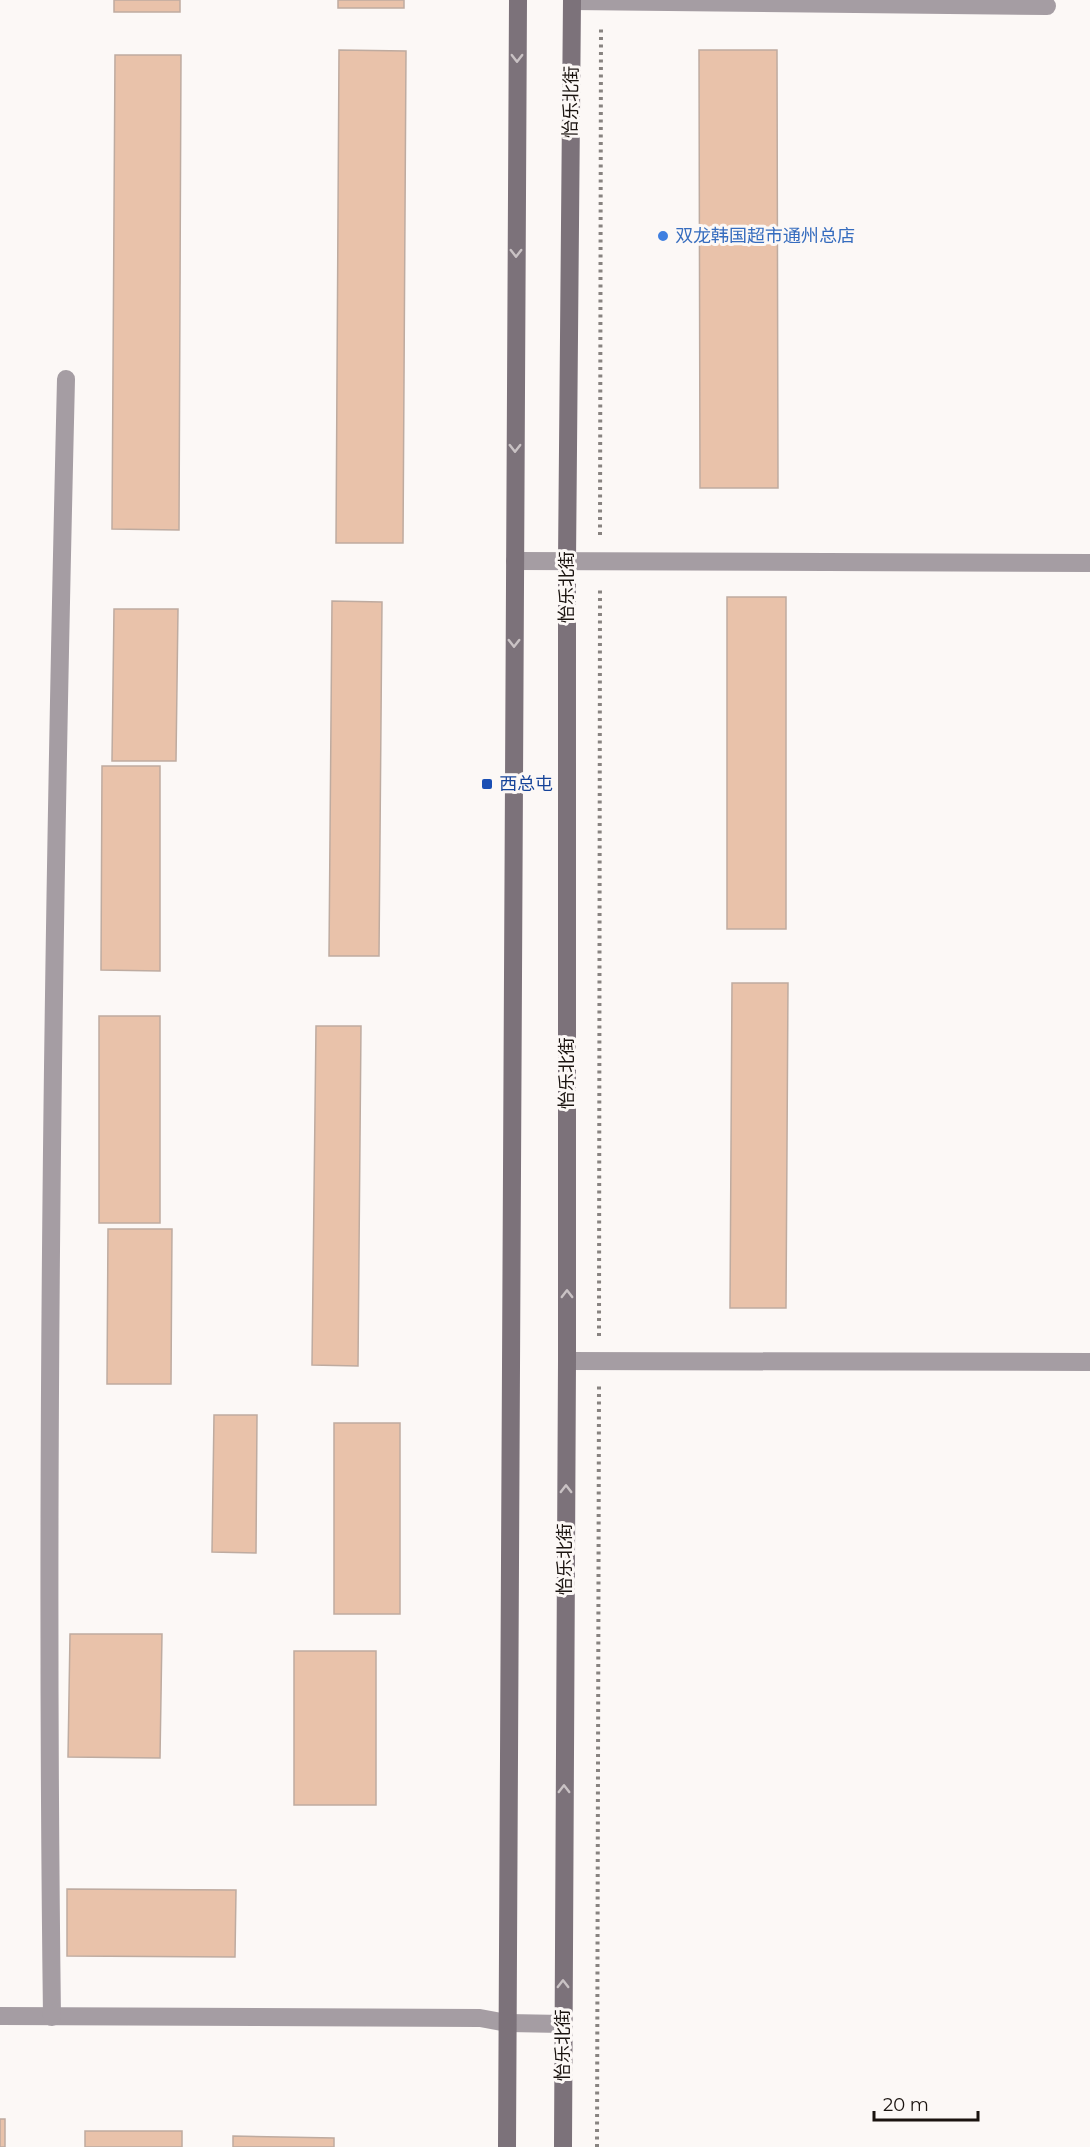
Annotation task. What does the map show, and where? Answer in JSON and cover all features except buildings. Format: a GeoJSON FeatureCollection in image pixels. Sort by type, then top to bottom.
{"type":"FeatureCollection","features":[{"type":"Feature","properties":{"kind":"main road"},"geometry":{"type":"LineString","coordinates":[[507,2147],[518,0]]}},
{"type":"Feature","properties":{"kind":"main road","name":"怡乐北街"},"geometry":{"type":"LineString","coordinates":[[563,2147],[567,1361],[567,561],[572,0]]}},
{"type":"Feature","properties":{"kind":"street"},"geometry":{"type":"LineString","coordinates":[[572,0],[1047,6]]}},
{"type":"Feature","properties":{"kind":"street"},"geometry":{"type":"LineString","coordinates":[[52,2016],[49,1802],[52,1294],[57,742],[66,379]]}},
{"type":"Feature","properties":{"kind":"street"},"geometry":{"type":"LineString","coordinates":[[515,561],[1090,563]]}},
{"type":"Feature","properties":{"kind":"street"},"geometry":{"type":"LineString","coordinates":[[567,1361],[1090,1362]]}},
{"type":"Feature","properties":{"kind":"street"},"geometry":{"type":"LineString","coordinates":[[0,2016],[480,2018],[507,2023],[563,2024]]}},
{"type":"Feature","properties":{"kind":"path"},"geometry":{"type":"LineString","coordinates":[[600,540],[602,24]]}},
{"type":"Feature","properties":{"kind":"path"},"geometry":{"type":"LineString","coordinates":[[599,1343],[600,588]]}},
{"type":"Feature","properties":{"kind":"path"},"geometry":{"type":"LineString","coordinates":[[597,2147],[599,1379]]}},
{"type":"Feature","properties":{"kind":"place","name":"双龙韩国超市通州总店"},"geometry":{"type":"Point","coordinates":[663,236]}},
{"type":"Feature","properties":{"kind":"place","name":"西总屯"},"geometry":{"type":"Point","coordinates":[487,784]}}]}
